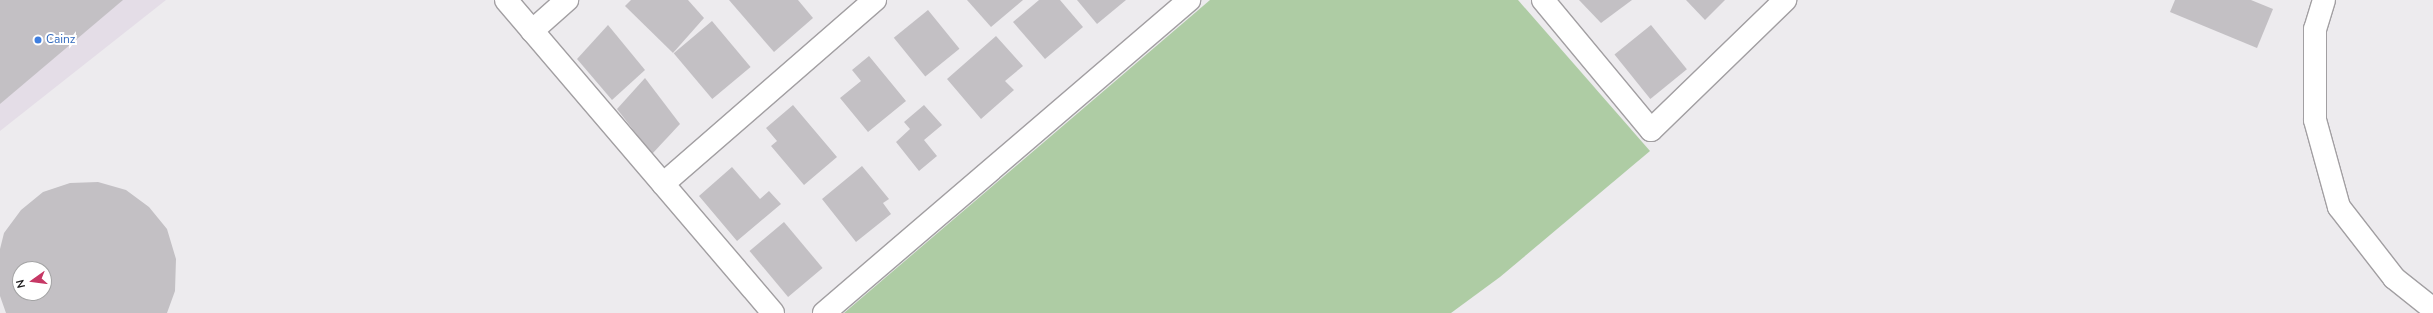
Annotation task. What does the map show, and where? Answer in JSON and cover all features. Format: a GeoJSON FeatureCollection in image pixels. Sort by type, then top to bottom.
{"type":"FeatureCollection","features":[{"type":"Feature","properties":{"kind":"street"},"geometry":{"type":"LineString","coordinates":[[506,0],[773,313]]}},
{"type":"Feature","properties":{"kind":"street"},"geometry":{"type":"LineString","coordinates":[[532,31],[567,0]]}},
{"type":"Feature","properties":{"kind":"street"},"geometry":{"type":"LineString","coordinates":[[663,184],[875,0]]}},
{"type":"Feature","properties":{"kind":"street"},"geometry":{"type":"LineString","coordinates":[[824,313],[1189,0]]}},
{"type":"Feature","properties":{"kind":"street"},"geometry":{"type":"LineString","coordinates":[[1543,0],[1651,130],[1785,0]]}},
{"type":"Feature","properties":{"kind":"street"},"geometry":{"type":"LineString","coordinates":[[2324,0],[2314,29],[2315,120],[2339,207],[2394,278],[2433,310]]}},
{"type":"Feature","properties":{"kind":"shaded area"},"geometry":{"type":"Polygon","coordinates":[[[0,0],[166,0],[0,131],[0,0]]]}},
{"type":"Feature","properties":{"kind":"green space"},"geometry":{"type":"Polygon","coordinates":[[[1210,0],[1518,0],[1650,151],[1500,277],[1451,313],[844,313],[1210,0]]]}},
{"type":"Feature","properties":{"kind":"building","name":"Cainz"},"geometry":{"type":"Polygon","coordinates":[[[0,0],[123,0],[0,104],[0,0]]]}},
{"type":"Feature","properties":{"kind":"building"},"geometry":{"type":"Polygon","coordinates":[[[631,0],[688,0],[704,18],[673,53],[625,6],[631,0]]]}},
{"type":"Feature","properties":{"kind":"building"},"geometry":{"type":"Polygon","coordinates":[[[729,0],[798,0],[813,18],[774,52],[729,0]]]}},
{"type":"Feature","properties":{"kind":"building"},"geometry":{"type":"Polygon","coordinates":[[[967,0],[1023,0],[991,27],[967,0]]]}},
{"type":"Feature","properties":{"kind":"building"},"geometry":{"type":"Polygon","coordinates":[[[1039,0],[1060,0],[1083,27],[1045,59],[1013,22],[1039,0]]]}},
{"type":"Feature","properties":{"kind":"building"},"geometry":{"type":"Polygon","coordinates":[[[1077,0],[1126,0],[1097,24],[1077,0]]]}},
{"type":"Feature","properties":{"kind":"building"},"geometry":{"type":"Polygon","coordinates":[[[1579,0],[1632,0],[1601,23],[1579,0]]]}},
{"type":"Feature","properties":{"kind":"building"},"geometry":{"type":"Polygon","coordinates":[[[1686,0],[1725,0],[1705,20],[1686,0]]]}},
{"type":"Feature","properties":{"kind":"building"},"geometry":{"type":"Polygon","coordinates":[[[2175,0],[2251,0],[2273,9],[2257,48],[2170,12],[2175,0]]]}},
{"type":"Feature","properties":{"kind":"building"},"geometry":{"type":"Polygon","coordinates":[[[928,10],[959,49],[925,77],[894,38],[928,10]]]}},
{"type":"Feature","properties":{"kind":"building"},"geometry":{"type":"Polygon","coordinates":[[[712,21],[751,67],[712,99],[674,53],[712,21]]]}},
{"type":"Feature","properties":{"kind":"building"},"geometry":{"type":"Polygon","coordinates":[[[608,25],[645,70],[612,100],[577,59],[608,25]]]}},
{"type":"Feature","properties":{"kind":"building"},"geometry":{"type":"Polygon","coordinates":[[[1651,25],[1687,69],[1650,99],[1614,55],[1651,25]]]}},
{"type":"Feature","properties":{"kind":"building"},"geometry":{"type":"Polygon","coordinates":[[[996,36],[1023,66],[1005,81],[1014,90],[981,119],[947,79],[996,36]]]}},
{"type":"Feature","properties":{"kind":"building"},"geometry":{"type":"Polygon","coordinates":[[[869,56],[906,101],[868,132],[840,98],[861,81],[852,70],[869,56]]]}},
{"type":"Feature","properties":{"kind":"building"},"geometry":{"type":"Polygon","coordinates":[[[645,78],[680,124],[652,154],[617,109],[645,78]]]}},
{"type":"Feature","properties":{"kind":"building"},"geometry":{"type":"Polygon","coordinates":[[[793,105],[837,157],[804,185],[771,146],[777,141],[766,128],[793,105]]]}},
{"type":"Feature","properties":{"kind":"building"},"geometry":{"type":"Polygon","coordinates":[[[924,105],[942,125],[924,140],[937,156],[919,171],[896,142],[910,129],[904,122],[924,105]]]}},
{"type":"Feature","properties":{"kind":"building"},"geometry":{"type":"Polygon","coordinates":[[[862,166],[889,199],[883,203],[891,214],[856,242],[822,199],[862,166]]]}},
{"type":"Feature","properties":{"kind":"building"},"geometry":{"type":"Polygon","coordinates":[[[732,167],[760,199],[769,191],[781,204],[737,241],[699,196],[732,167]]]}},
{"type":"Feature","properties":{"kind":"building"},"geometry":{"type":"Polygon","coordinates":[[[98,182],[126,190],[149,207],[167,229],[176,259],[175,291],[167,313],[6,313],[0,296],[0,249],[4,233],[21,210],[43,192],[70,183],[98,182]]]}},
{"type":"Feature","properties":{"kind":"building"},"geometry":{"type":"Polygon","coordinates":[[[784,222],[823,268],[788,297],[750,251],[784,222]]]}},
{"type":"Feature","properties":{"kind":"place","name":"Cainz"},"geometry":{"type":"Point","coordinates":[38,40]}}]}
